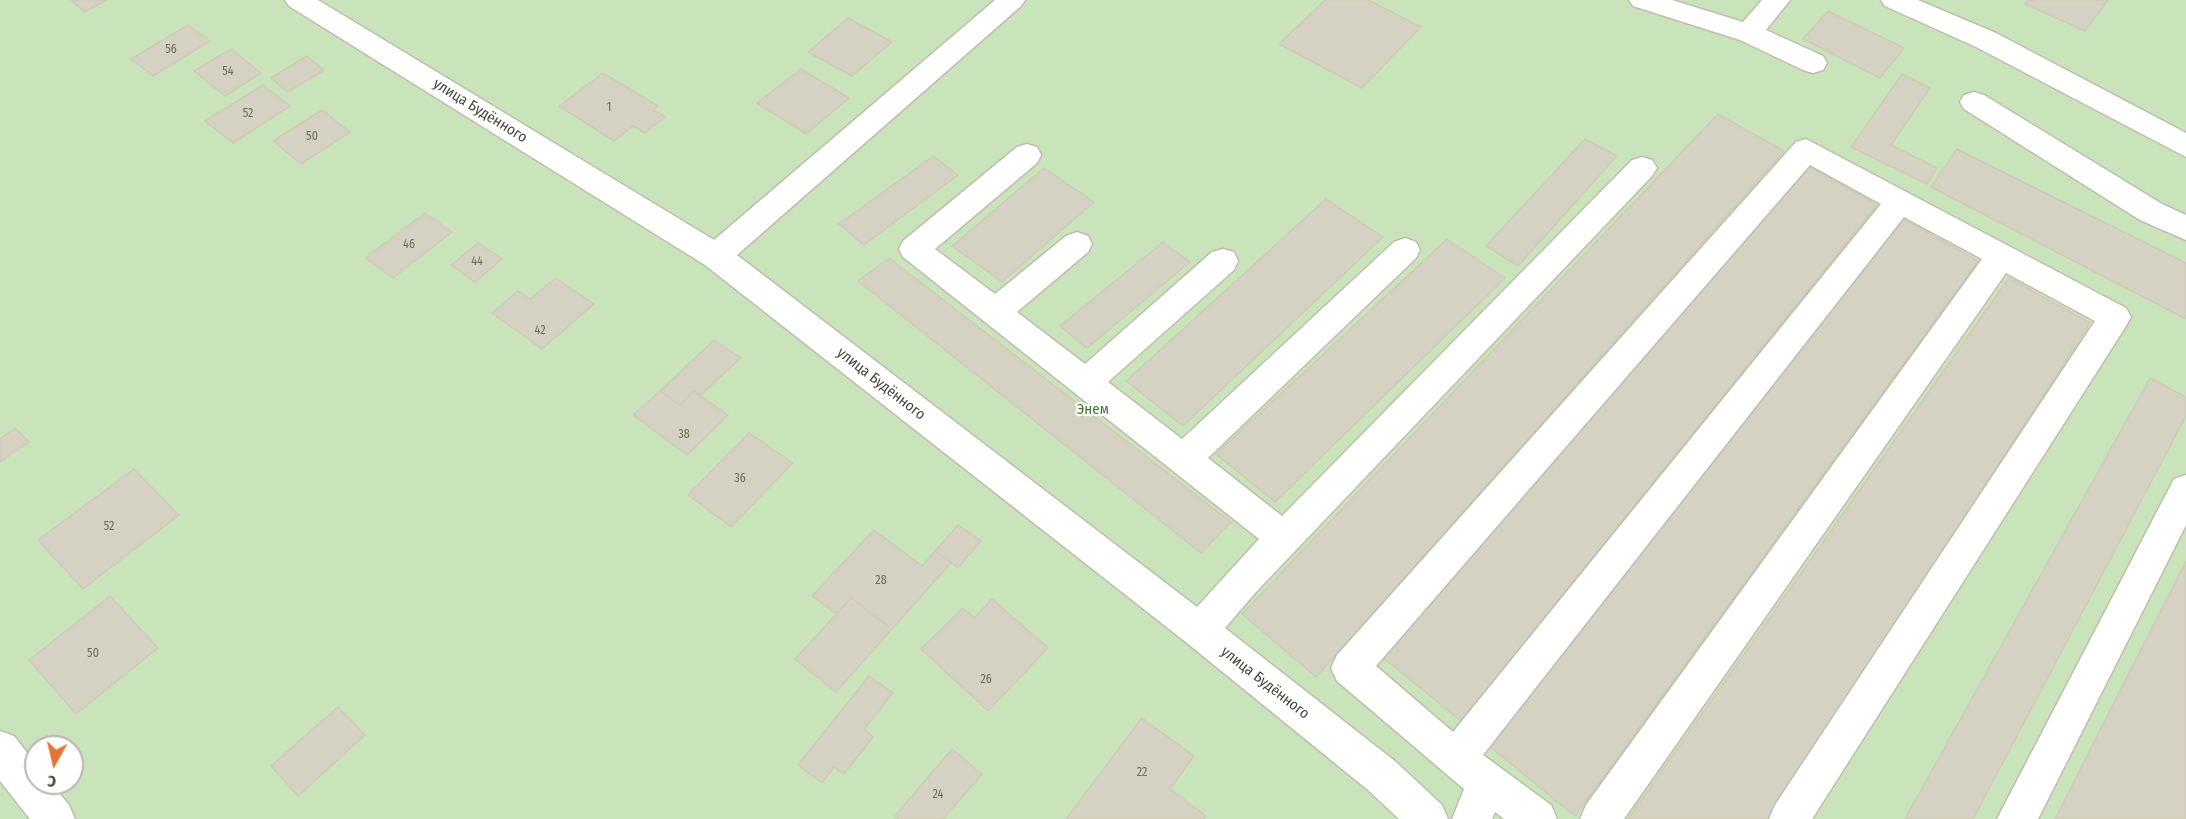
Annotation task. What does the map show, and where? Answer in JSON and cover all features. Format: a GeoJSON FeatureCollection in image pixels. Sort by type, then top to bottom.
{"type":"FeatureCollection","features":[{"type":"Feature","properties":{"kind":"street","name":"улица Будённого"},"geometry":{"type":"LineString","coordinates":[[298,0],[716,256],[1200,631],[1382,776],[1428,819]]}},
{"type":"Feature","properties":{"kind":"street"},"geometry":{"type":"LineString","coordinates":[[716,256],[1012,0]]}},
{"type":"Feature","properties":{"kind":"street"},"geometry":{"type":"LineString","coordinates":[[1642,0],[1749,33],[1813,63]]}},
{"type":"Feature","properties":{"kind":"street"},"geometry":{"type":"LineString","coordinates":[[1749,33],[1777,0]]}},
{"type":"Feature","properties":{"kind":"street"},"geometry":{"type":"LineString","coordinates":[[1894,0],[1986,40],[2186,146]]}},
{"type":"Feature","properties":{"kind":"street"},"geometry":{"type":"LineString","coordinates":[[1974,102],[2151,212],[2186,228]]}},
{"type":"Feature","properties":{"kind":"street"},"geometry":{"type":"LineString","coordinates":[[1537,819],[1456,759],[1350,668],[1806,150],[2115,317],[1789,819]]}},
{"type":"Feature","properties":{"kind":"street"},"geometry":{"type":"LineString","coordinates":[[1027,155],[914,249],[1284,538]]}},
{"type":"Feature","properties":{"kind":"street"},"geometry":{"type":"LineString","coordinates":[[1200,631],[1243,580],[1642,168]]}},
{"type":"Feature","properties":{"kind":"street"},"geometry":{"type":"LineString","coordinates":[[1456,759],[1900,201]]}},
{"type":"Feature","properties":{"kind":"street"},"geometry":{"type":"LineString","coordinates":[[995,312],[1077,244]]}},
{"type":"Feature","properties":{"kind":"street"},"geometry":{"type":"LineString","coordinates":[[1184,459],[1405,250]]}},
{"type":"Feature","properties":{"kind":"street"},"geometry":{"type":"LineString","coordinates":[[1600,819],[2001,256]]}},
{"type":"Feature","properties":{"kind":"street"},"geometry":{"type":"LineString","coordinates":[[1086,383],[1223,261]]}},
{"type":"Feature","properties":{"kind":"street"},"geometry":{"type":"LineString","coordinates":[[2017,819],[2186,490]]}},
{"type":"Feature","properties":{"kind":"street"},"geometry":{"type":"LineString","coordinates":[[0,750],[55,819]]}},
{"type":"Feature","properties":{"kind":"street"},"geometry":{"type":"LineString","coordinates":[[1473,819],[1487,781]]}},
{"type":"Feature","properties":{"kind":"green space","name":"Энем"},"geometry":{"type":"Polygon","coordinates":[[[0,0],[2186,0],[2186,819],[0,819],[0,0]]]}},
{"type":"Feature","properties":{"kind":"building"},"geometry":{"type":"Polygon","coordinates":[[[71,0],[107,0],[84,12],[71,0]]]}},
{"type":"Feature","properties":{"kind":"building"},"geometry":{"type":"Polygon","coordinates":[[[1325,0],[1368,0],[1421,27],[1362,88],[1279,44],[1325,0]]]}},
{"type":"Feature","properties":{"kind":"building"},"geometry":{"type":"Polygon","coordinates":[[[2028,0],[2108,0],[2085,31],[2025,4],[2028,0]]]}},
{"type":"Feature","properties":{"kind":"building"},"geometry":{"type":"Polygon","coordinates":[[[1828,11],[1904,48],[1880,78],[1803,39],[1828,11]]]}},
{"type":"Feature","properties":{"kind":"building"},"geometry":{"type":"Polygon","coordinates":[[[848,18],[892,42],[852,76],[808,52],[848,18]]]}},
{"type":"Feature","properties":{"kind":"building"},"geometry":{"type":"Polygon","coordinates":[[[188,25],[210,41],[153,76],[131,59],[188,25]]]}},
{"type":"Feature","properties":{"kind":"building"},"geometry":{"type":"Polygon","coordinates":[[[231,49],[261,73],[225,96],[194,71],[231,49]]]}},
{"type":"Feature","properties":{"kind":"building"},"geometry":{"type":"Polygon","coordinates":[[[307,56],[324,70],[288,92],[271,78],[307,56]]]}},
{"type":"Feature","properties":{"kind":"building"},"geometry":{"type":"Polygon","coordinates":[[[801,69],[849,98],[806,134],[757,103],[801,69]]]}},
{"type":"Feature","properties":{"kind":"building"},"geometry":{"type":"Polygon","coordinates":[[[603,73],[658,106],[653,110],[665,117],[645,133],[633,126],[614,141],[559,106],[603,73]]]}},
{"type":"Feature","properties":{"kind":"building"},"geometry":{"type":"Polygon","coordinates":[[[1902,74],[1930,88],[1891,145],[1937,168],[1927,184],[1851,147],[1902,74]]]}},
{"type":"Feature","properties":{"kind":"building"},"geometry":{"type":"Polygon","coordinates":[[[263,85],[290,106],[233,143],[205,121],[263,85]]]}},
{"type":"Feature","properties":{"kind":"building"},"geometry":{"type":"Polygon","coordinates":[[[322,110],[350,132],[301,164],[273,141],[322,110]]]}},
{"type":"Feature","properties":{"kind":"building"},"geometry":{"type":"Polygon","coordinates":[[[1718,114],[1784,151],[1316,677],[1242,614],[1718,114]]]}},
{"type":"Feature","properties":{"kind":"building"},"geometry":{"type":"Polygon","coordinates":[[[1585,139],[1617,156],[1518,266],[1486,246],[1585,139]]]}},
{"type":"Feature","properties":{"kind":"building"},"geometry":{"type":"Polygon","coordinates":[[[1957,149],[2186,263],[2186,319],[1931,187],[1957,149]]]}},
{"type":"Feature","properties":{"kind":"building"},"geometry":{"type":"Polygon","coordinates":[[[933,156],[958,175],[864,245],[839,224],[933,156]]]}},
{"type":"Feature","properties":{"kind":"building"},"geometry":{"type":"Polygon","coordinates":[[[1806,165],[1877,205],[1461,721],[1381,656],[1806,165]]]}},
{"type":"Feature","properties":{"kind":"building"},"geometry":{"type":"Polygon","coordinates":[[[1044,168],[1094,202],[1002,282],[952,246],[1044,168]]]}},
{"type":"Feature","properties":{"kind":"building"},"geometry":{"type":"Polygon","coordinates":[[[1326,199],[1383,237],[1183,426],[1126,381],[1326,199]]]}},
{"type":"Feature","properties":{"kind":"building"},"geometry":{"type":"Polygon","coordinates":[[[425,213],[452,232],[393,278],[365,258],[425,213]]]}},
{"type":"Feature","properties":{"kind":"building"},"geometry":{"type":"Polygon","coordinates":[[[1903,219],[1978,261],[1575,816],[1489,746],[1903,219]]]}},
{"type":"Feature","properties":{"kind":"building"},"geometry":{"type":"Polygon","coordinates":[[[1447,239],[1505,278],[1275,502],[1216,454],[1447,239]]]}},
{"type":"Feature","properties":{"kind":"building"},"geometry":{"type":"Polygon","coordinates":[[[1163,242],[1190,262],[1087,348],[1060,326],[1163,242]]]}},
{"type":"Feature","properties":{"kind":"building"},"geometry":{"type":"Polygon","coordinates":[[[478,243],[502,259],[475,282],[451,265],[478,243]]]}},
{"type":"Feature","properties":{"kind":"building"},"geometry":{"type":"Polygon","coordinates":[[[889,258],[1231,522],[1201,553],[858,281],[889,258]]]}},
{"type":"Feature","properties":{"kind":"building"},"geometry":{"type":"Polygon","coordinates":[[[556,278],[594,304],[542,349],[492,313],[518,291],[530,299],[556,278]]]}},
{"type":"Feature","properties":{"kind":"building"},"geometry":{"type":"Polygon","coordinates":[[[2009,278],[2090,323],[1769,819],[1628,819],[2009,278]]]}},
{"type":"Feature","properties":{"kind":"building"},"geometry":{"type":"Polygon","coordinates":[[[714,340],[741,358],[701,395],[694,391],[680,405],[660,391],[714,340]]]}},
{"type":"Feature","properties":{"kind":"building"},"geometry":{"type":"Polygon","coordinates":[[[2150,378],[2186,397],[2186,416],[1973,819],[1905,819],[2150,378]]]}},
{"type":"Feature","properties":{"kind":"building"},"geometry":{"type":"Polygon","coordinates":[[[660,391],[680,405],[694,391],[728,415],[687,455],[633,415],[660,391]]]}},
{"type":"Feature","properties":{"kind":"building"},"geometry":{"type":"Polygon","coordinates":[[[15,428],[29,442],[0,462],[0,439],[15,428]]]}},
{"type":"Feature","properties":{"kind":"building"},"geometry":{"type":"Polygon","coordinates":[[[749,433],[793,463],[731,527],[688,495],[749,433]]]}},
{"type":"Feature","properties":{"kind":"building"},"geometry":{"type":"Polygon","coordinates":[[[134,469],[179,515],[83,589],[38,540],[134,469]]]}},
{"type":"Feature","properties":{"kind":"building"},"geometry":{"type":"Polygon","coordinates":[[[958,525],[981,541],[958,568],[935,551],[958,525]]]}},
{"type":"Feature","properties":{"kind":"building"},"geometry":{"type":"Polygon","coordinates":[[[874,530],[922,566],[935,551],[951,563],[892,629],[851,598],[836,614],[812,596],[874,530]]]}},
{"type":"Feature","properties":{"kind":"building"},"geometry":{"type":"Polygon","coordinates":[[[2186,561],[2186,819],[2055,819],[2186,561]]]}},
{"type":"Feature","properties":{"kind":"building"},"geometry":{"type":"Polygon","coordinates":[[[110,596],[158,648],[76,714],[29,660],[110,596]]]}},
{"type":"Feature","properties":{"kind":"building"},"geometry":{"type":"Polygon","coordinates":[[[851,598],[892,629],[836,692],[795,659],[851,598]]]}},
{"type":"Feature","properties":{"kind":"building"},"geometry":{"type":"Polygon","coordinates":[[[992,599],[1048,648],[988,711],[921,649],[963,608],[974,618],[992,599]]]}},
{"type":"Feature","properties":{"kind":"building"},"geometry":{"type":"Polygon","coordinates":[[[869,676],[893,693],[864,729],[873,737],[844,774],[834,767],[822,783],[798,765],[869,676]]]}},
{"type":"Feature","properties":{"kind":"building"},"geometry":{"type":"Polygon","coordinates":[[[338,707],[365,735],[298,796],[271,766],[338,707]]]}},
{"type":"Feature","properties":{"kind":"building"},"geometry":{"type":"Polygon","coordinates":[[[1142,718],[1194,756],[1170,789],[1206,816],[1204,819],[1066,819],[1142,718]]]}},
{"type":"Feature","properties":{"kind":"building"},"geometry":{"type":"Polygon","coordinates":[[[952,749],[982,774],[943,819],[899,819],[895,816],[952,749]]]}}]}
